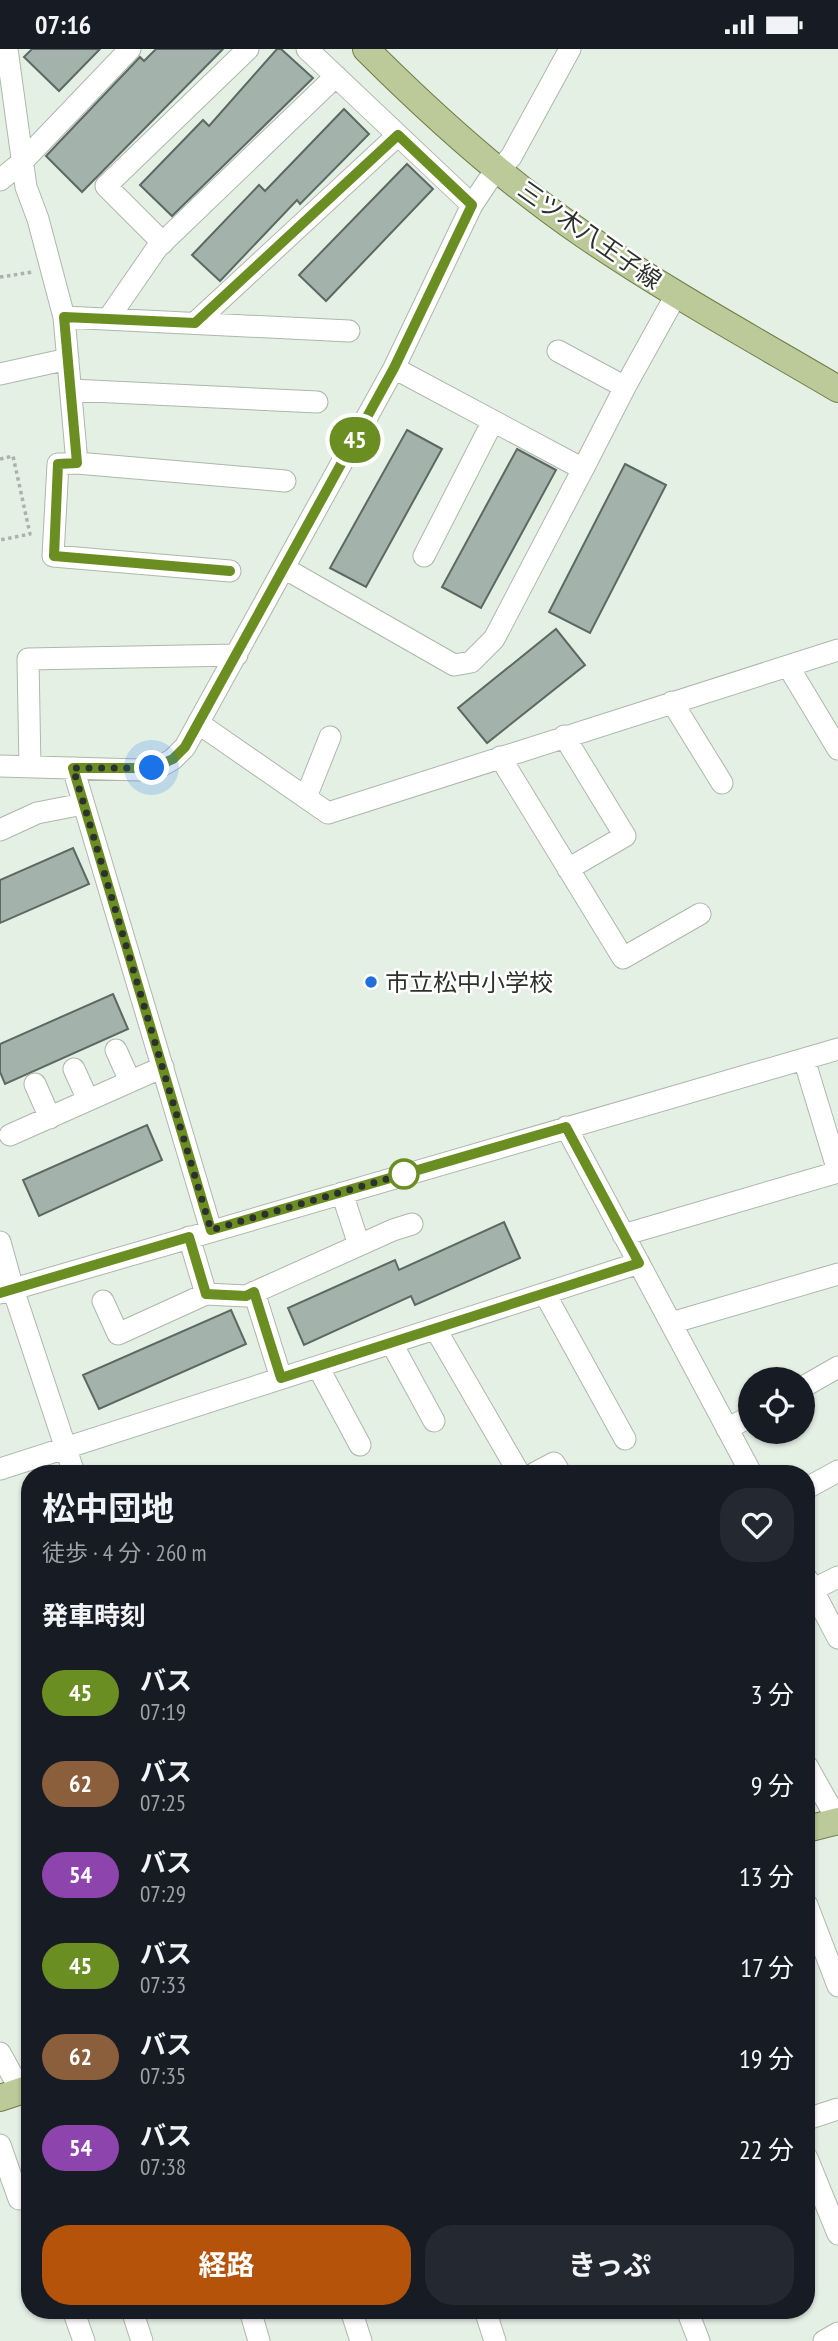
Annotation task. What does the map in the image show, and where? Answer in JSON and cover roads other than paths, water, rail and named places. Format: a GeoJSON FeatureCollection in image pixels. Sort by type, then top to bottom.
{"type":"FeatureCollection","features":[{"type":"Feature","properties":{"kind":"main road","name":"三ツ木八王子線"},"geometry":{"type":"LineString","coordinates":[[366,49],[498,170],[583,234],[676,295],[838,389]]}},
{"type":"Feature","properties":{"kind":"main road"},"geometry":{"type":"LineString","coordinates":[[815,1827],[838,1821]]}},
{"type":"Feature","properties":{"kind":"street"},"geometry":{"type":"LineString","coordinates":[[8,49],[26,187],[38,219],[64,317],[77,463]]}},
{"type":"Feature","properties":{"kind":"street"},"geometry":{"type":"LineString","coordinates":[[0,180],[22,162],[130,49]]}},
{"type":"Feature","properties":{"kind":"street"},"geometry":{"type":"LineString","coordinates":[[163,243],[106,186],[248,49]]}},
{"type":"Feature","properties":{"kind":"street"},"geometry":{"type":"LineString","coordinates":[[307,49],[472,205]]}},
{"type":"Feature","properties":{"kind":"street"},"geometry":{"type":"LineString","coordinates":[[0,766],[140,770],[163,765],[185,747],[394,368],[472,205],[488,181],[511,157],[563,54]]}},
{"type":"Feature","properties":{"kind":"street"},"geometry":{"type":"LineString","coordinates":[[108,319],[163,243],[336,76]]}},
{"type":"Feature","properties":{"kind":"street"},"geometry":{"type":"LineString","coordinates":[[195,323],[398,135]]}},
{"type":"Feature","properties":{"kind":"street"},"geometry":{"type":"LineString","coordinates":[[284,568],[454,665],[471,662],[494,639],[676,295]]}},
{"type":"Feature","properties":{"kind":"street"},"geometry":{"type":"LineString","coordinates":[[64,317],[349,331]]}},
{"type":"Feature","properties":{"kind":"street"},"geometry":{"type":"LineString","coordinates":[[558,351],[625,387]]}},
{"type":"Feature","properties":{"kind":"street"},"geometry":{"type":"LineString","coordinates":[[0,374],[68,359]]}},
{"type":"Feature","properties":{"kind":"street"},"geometry":{"type":"LineString","coordinates":[[394,368],[583,469]]}},
{"type":"Feature","properties":{"kind":"street"},"geometry":{"type":"LineString","coordinates":[[71,390],[317,403]]}},
{"type":"Feature","properties":{"kind":"street"},"geometry":{"type":"LineString","coordinates":[[424,556],[493,421]]}},
{"type":"Feature","properties":{"kind":"street"},"geometry":{"type":"LineString","coordinates":[[230,571],[54,556],[58,464],[77,463],[285,481]]}},
{"type":"Feature","properties":{"kind":"street"},"geometry":{"type":"LineString","coordinates":[[198,723],[328,813],[838,650]]}},
{"type":"Feature","properties":{"kind":"street"},"geometry":{"type":"LineString","coordinates":[[30,767],[28,659],[237,655]]}},
{"type":"Feature","properties":{"kind":"street"},"geometry":{"type":"LineString","coordinates":[[788,666],[838,749]]}},
{"type":"Feature","properties":{"kind":"street"},"geometry":{"type":"LineString","coordinates":[[671,702],[722,783]]}},
{"type":"Feature","properties":{"kind":"street"},"geometry":{"type":"LineString","coordinates":[[564,736],[625,836],[568,869]]}},
{"type":"Feature","properties":{"kind":"street"},"geometry":{"type":"LineString","coordinates":[[306,797],[330,737]]}},
{"type":"Feature","properties":{"kind":"street"},"geometry":{"type":"LineString","coordinates":[[500,757],[623,958],[700,914]]}},
{"type":"Feature","properties":{"kind":"street"},"geometry":{"type":"LineString","coordinates":[[73,768],[211,1230]]}},
{"type":"Feature","properties":{"kind":"street"},"geometry":{"type":"LineString","coordinates":[[0,829],[37,813],[83,804]]}},
{"type":"Feature","properties":{"kind":"street"},"geometry":{"type":"LineString","coordinates":[[6,1291],[838,1049]]}},
{"type":"Feature","properties":{"kind":"street"},"geometry":{"type":"LineString","coordinates":[[116,1050],[130,1081]]}},
{"type":"Feature","properties":{"kind":"street"},"geometry":{"type":"LineString","coordinates":[[623,1235],[838,1171],[804,1059]]}},
{"type":"Feature","properties":{"kind":"street"},"geometry":{"type":"LineString","coordinates":[[10,1135],[163,1067]]}},
{"type":"Feature","properties":{"kind":"street"},"geometry":{"type":"LineString","coordinates":[[74,1069],[88,1100]]}},
{"type":"Feature","properties":{"kind":"street"},"geometry":{"type":"LineString","coordinates":[[35,1084],[50,1118]]}},
{"type":"Feature","properties":{"kind":"street"},"geometry":{"type":"LineString","coordinates":[[566,1127],[747,1465]]}},
{"type":"Feature","properties":{"kind":"street"},"geometry":{"type":"LineString","coordinates":[[342,1193],[359,1245]]}},
{"type":"Feature","properties":{"kind":"street"},"geometry":{"type":"LineString","coordinates":[[103,1301],[118,1335],[206,1294],[246,1296],[412,1224]]}},
{"type":"Feature","properties":{"kind":"street"},"geometry":{"type":"LineString","coordinates":[[189,1237],[206,1294]]}},
{"type":"Feature","properties":{"kind":"street"},"geometry":{"type":"LineString","coordinates":[[0,1242],[6,1291],[71,1465]]}},
{"type":"Feature","properties":{"kind":"street"},"geometry":{"type":"LineString","coordinates":[[0,1469],[639,1263]]}},
{"type":"Feature","properties":{"kind":"street"},"geometry":{"type":"LineString","coordinates":[[671,1322],[838,1274]]}},
{"type":"Feature","properties":{"kind":"street"},"geometry":{"type":"LineString","coordinates":[[254,1292],[281,1378]]}},
{"type":"Feature","properties":{"kind":"street"},"geometry":{"type":"LineString","coordinates":[[545,1294],[625,1439]]}},
{"type":"Feature","properties":{"kind":"street"},"geometry":{"type":"LineString","coordinates":[[436,1330],[514,1465]]}},
{"type":"Feature","properties":{"kind":"street"},"geometry":{"type":"LineString","coordinates":[[392,1344],[434,1421]]}},
{"type":"Feature","properties":{"kind":"street"},"geometry":{"type":"LineString","coordinates":[[318,1367],[360,1445]]}},
{"type":"Feature","properties":{"kind":"street"},"geometry":{"type":"LineString","coordinates":[[815,1380],[838,1367]]}},
{"type":"Feature","properties":{"kind":"street"},"geometry":{"type":"LineString","coordinates":[[727,1429],[738,1423]]}},
{"type":"Feature","properties":{"kind":"street"},"geometry":{"type":"LineString","coordinates":[[815,1484],[838,1471]]}},
{"type":"Feature","properties":{"kind":"street"},"geometry":{"type":"LineString","coordinates":[[815,1584],[838,1577]]}},
{"type":"Feature","properties":{"kind":"street"},"geometry":{"type":"LineString","coordinates":[[815,1594],[838,1638]]}},
{"type":"Feature","properties":{"kind":"street"},"geometry":{"type":"LineString","coordinates":[[815,1780],[838,1821]]}},
{"type":"Feature","properties":{"kind":"street"},"geometry":{"type":"LineString","coordinates":[[815,1926],[838,1986]]}},
{"type":"Feature","properties":{"kind":"street"},"geometry":{"type":"LineString","coordinates":[[0,2053],[17,2092]]}},
{"type":"Feature","properties":{"kind":"street"},"geometry":{"type":"LineString","coordinates":[[815,2116],[838,2109]]}},
{"type":"Feature","properties":{"kind":"street"},"geometry":{"type":"LineString","coordinates":[[0,2145],[19,2199]]}},
{"type":"Feature","properties":{"kind":"street"},"geometry":{"type":"LineString","coordinates":[[815,2178],[838,2234]]}},
{"type":"Feature","properties":{"kind":"street"},"geometry":{"type":"LineString","coordinates":[[76,2319],[84,2341]]}},
{"type":"Feature","properties":{"kind":"street"},"geometry":{"type":"LineString","coordinates":[[135,2319],[142,2341]]}},
{"type":"Feature","properties":{"kind":"street"},"geometry":{"type":"LineString","coordinates":[[354,2319],[361,2341]]}},
{"type":"Feature","properties":{"kind":"street"},"geometry":{"type":"LineString","coordinates":[[488,2319],[495,2341]]}},
{"type":"Feature","properties":{"kind":"street"},"geometry":{"type":"LineString","coordinates":[[690,2319],[699,2341]]}},
{"type":"Feature","properties":{"kind":"street"},"geometry":{"type":"LineString","coordinates":[[824,2341],[838,2333]]}},
{"type":"Feature","properties":{"kind":"place","name":"市立松中小学校"},"geometry":{"type":"Point","coordinates":[371,982]}}]}
